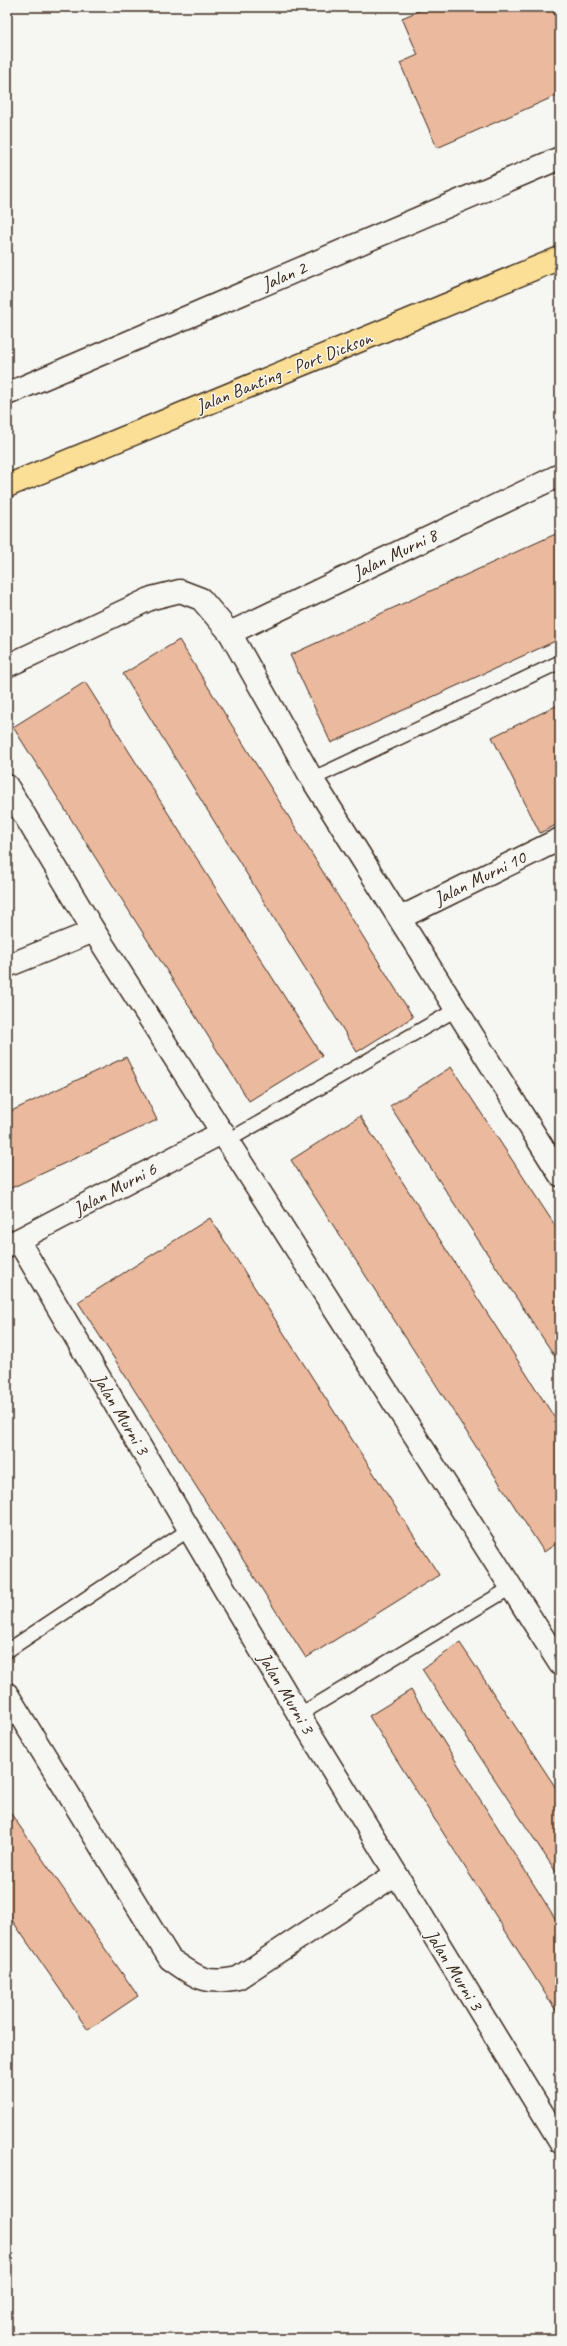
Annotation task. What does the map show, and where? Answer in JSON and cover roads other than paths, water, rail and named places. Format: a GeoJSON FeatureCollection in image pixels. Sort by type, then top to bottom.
{"type":"FeatureCollection","features":[{"type":"Feature","properties":{"kind":"main road","name":"Jalan Banting - Port Dickson"},"geometry":{"type":"LineString","coordinates":[[7,486],[559,258]]}},
{"type":"Feature","properties":{"kind":"street","name":"Jalan 2"},"geometry":{"type":"LineString","coordinates":[[7,394],[560,158]]}},
{"type":"Feature","properties":{"kind":"street","name":"Jalan Murni 8"},"geometry":{"type":"LineString","coordinates":[[230,633],[560,476]]}},
{"type":"Feature","properties":{"kind":"street"},"geometry":{"type":"LineString","coordinates":[[7,666],[152,598],[180,591],[201,599],[230,633],[312,778],[560,1175]]}},
{"type":"Feature","properties":{"kind":"street"},"geometry":{"type":"LineString","coordinates":[[7,786],[94,931],[559,1661]]}},
{"type":"Feature","properties":{"kind":"street","name":"Jalan Murni 10"},"geometry":{"type":"LineString","coordinates":[[400,918],[560,839]]}},
{"type":"Feature","properties":{"kind":"street"},"geometry":{"type":"LineString","coordinates":[[7,966],[94,931]]}},
{"type":"Feature","properties":{"kind":"street","name":"Jalan Murni 6"},"geometry":{"type":"LineString","coordinates":[[12,1243],[226,1136]]}},
{"type":"Feature","properties":{"kind":"street","name":"Jalan Murni 3"},"geometry":{"type":"LineString","coordinates":[[12,1243],[190,1529],[299,1715],[558,2135]]}},
{"type":"Feature","properties":{"kind":"street"},"geometry":{"type":"LineString","coordinates":[[7,1694],[170,1959],[196,1976],[217,1982],[238,1978],[396,1874]]}},
{"type":"Feature","properties":{"kind":"lane"},"geometry":{"type":"LineString","coordinates":[[312,778],[560,662]]}},
{"type":"Feature","properties":{"kind":"lane"},"geometry":{"type":"LineString","coordinates":[[226,1136],[457,1009]]}},
{"type":"Feature","properties":{"kind":"lane"},"geometry":{"type":"LineString","coordinates":[[7,1651],[190,1529]]}},
{"type":"Feature","properties":{"kind":"lane"},"geometry":{"type":"LineString","coordinates":[[299,1715],[512,1587]]}}]}
